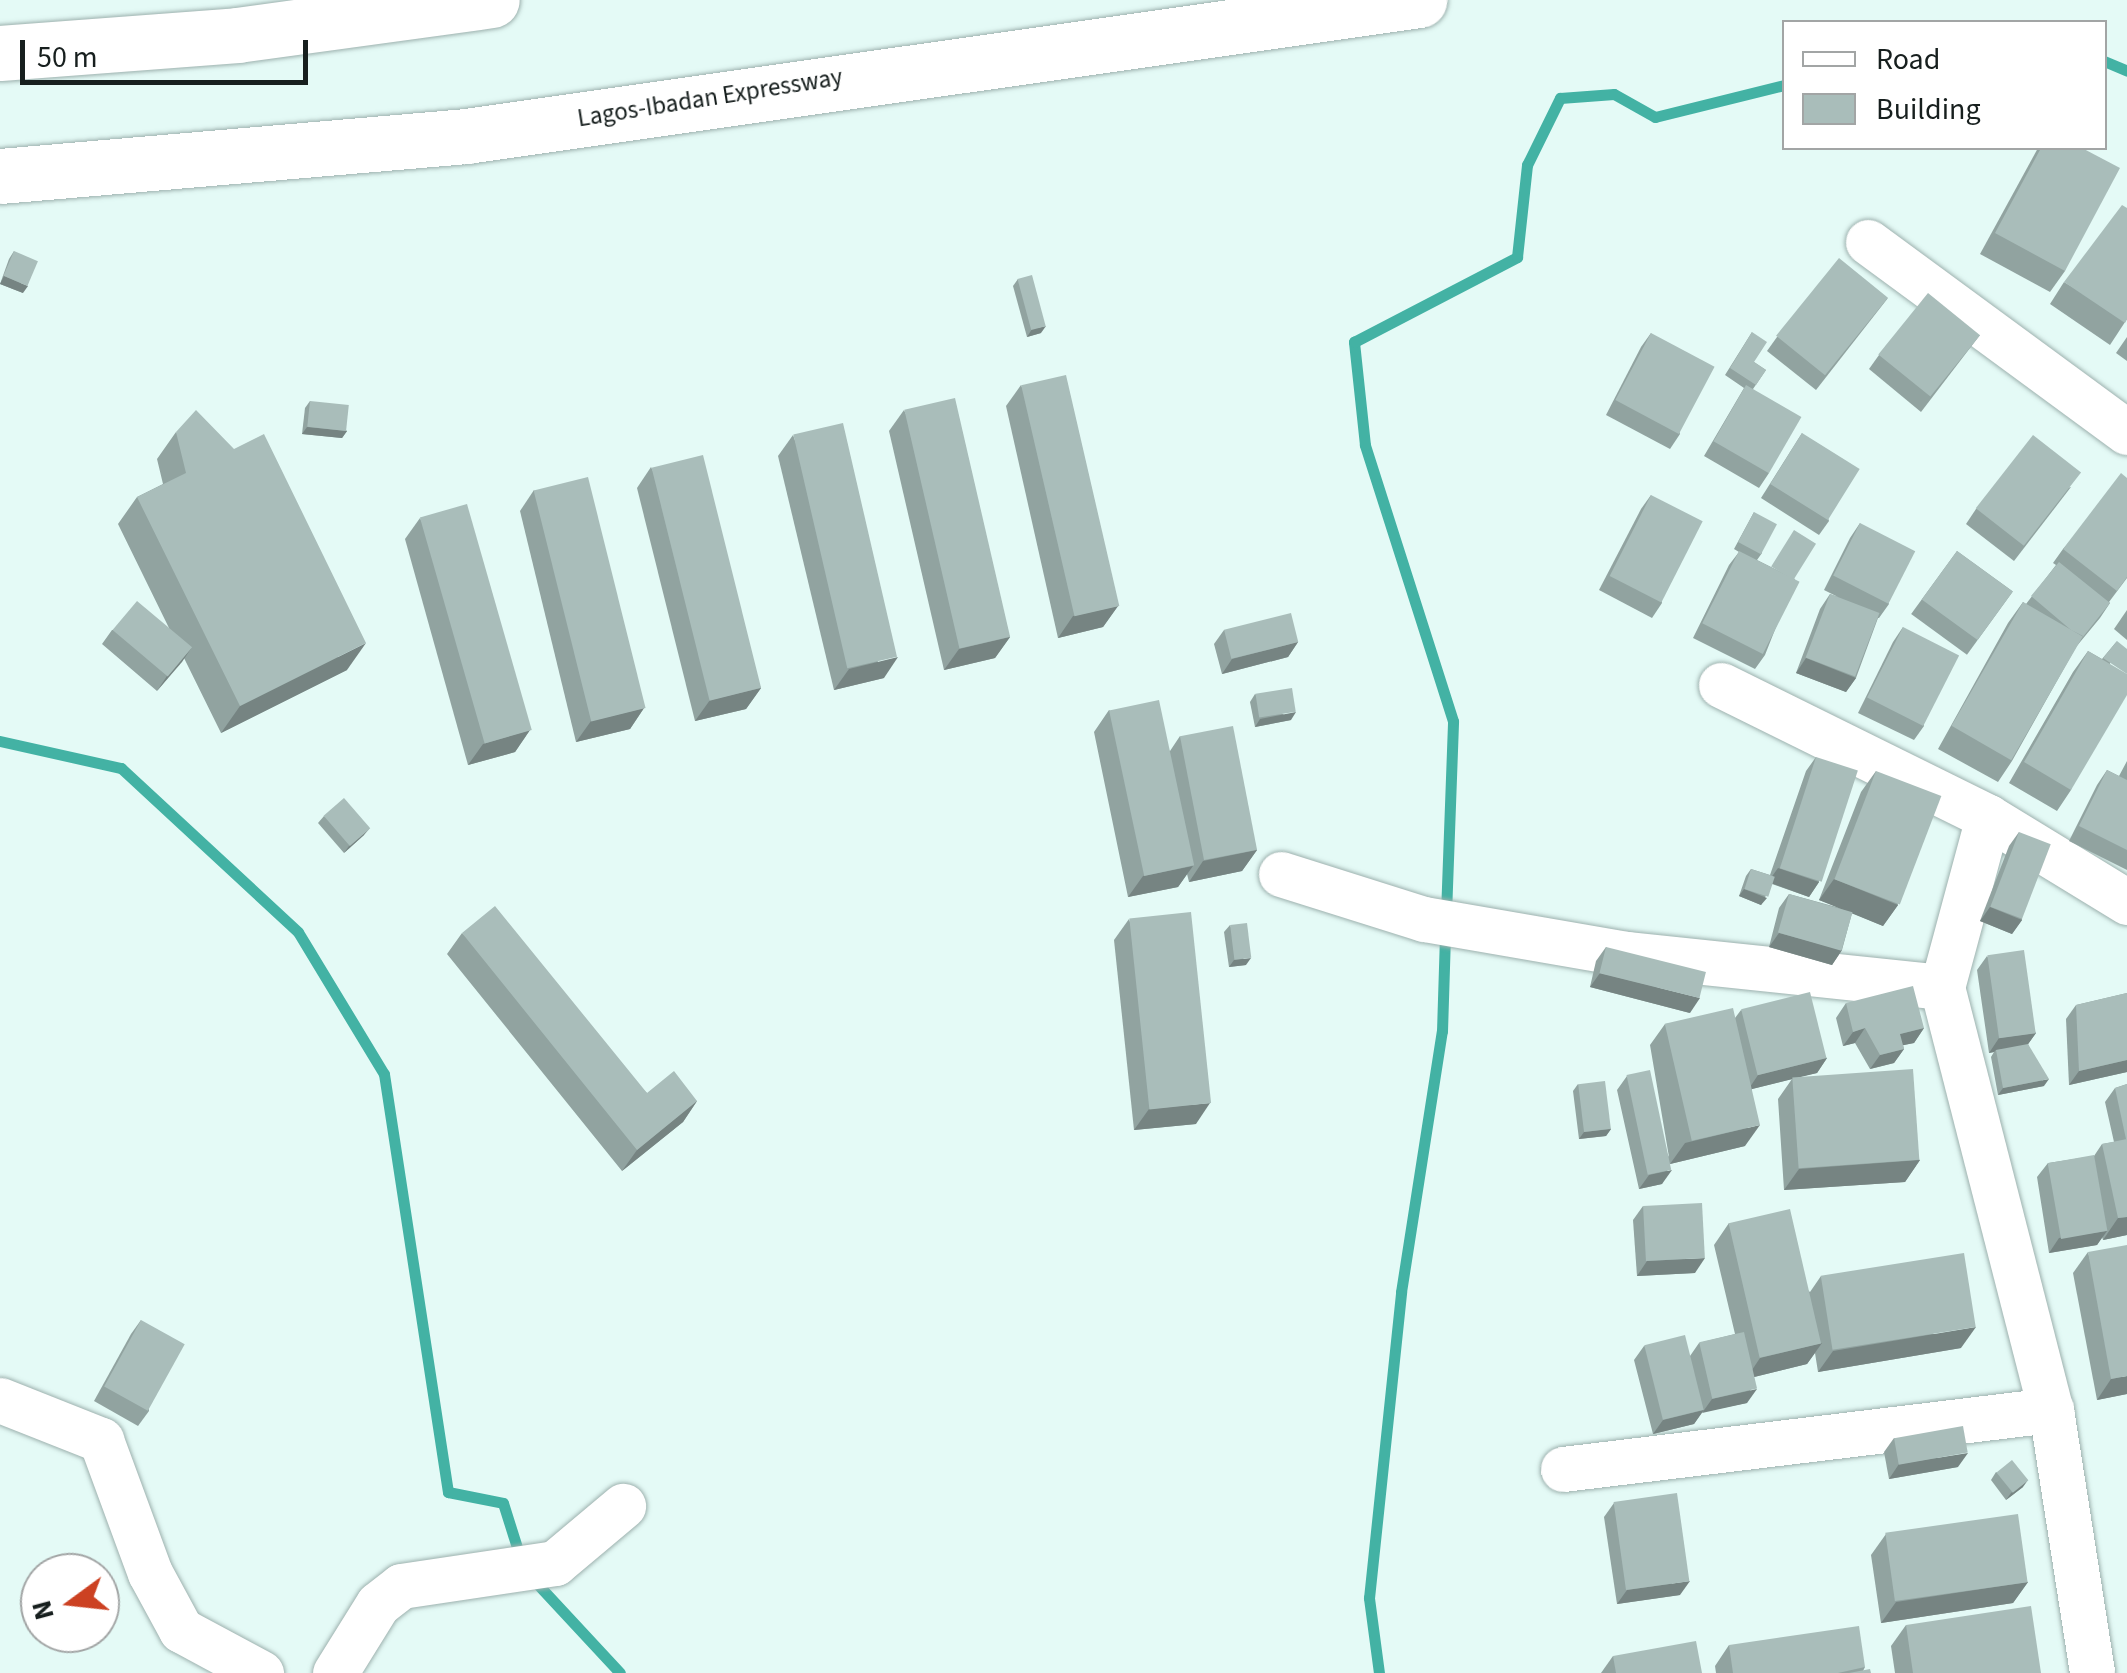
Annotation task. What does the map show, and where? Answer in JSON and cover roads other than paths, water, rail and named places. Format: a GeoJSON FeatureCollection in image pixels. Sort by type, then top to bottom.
{"type":"FeatureCollection","features":[{"type":"Feature","properties":{"kind":"highway"},"geometry":{"type":"LineString","coordinates":[[0,52],[238,34],[492,0]]}},
{"type":"Feature","properties":{"kind":"highway","name":"Lagos-Ibadan Expressway"},"geometry":{"type":"LineString","coordinates":[[0,176],[466,136],[1419,0]]}},
{"type":"Feature","properties":{"kind":"street"},"geometry":{"type":"LineString","coordinates":[[1868,242],[2127,432]]}},
{"type":"Feature","properties":{"kind":"street"},"geometry":{"type":"LineString","coordinates":[[1721,684],[1988,817],[2127,902]]}},
{"type":"Feature","properties":{"kind":"street"},"geometry":{"type":"LineString","coordinates":[[1988,817],[1942,987],[2050,1410],[2092,1673]]}},
{"type":"Feature","properties":{"kind":"street"},"geometry":{"type":"LineString","coordinates":[[1282,874],[1440,921],[1704,965],[1942,987]]}},
{"type":"Feature","properties":{"kind":"street"},"geometry":{"type":"LineString","coordinates":[[0,1400],[102,1440],[150,1573],[181,1630],[261,1673]]}},
{"type":"Feature","properties":{"kind":"street"},"geometry":{"type":"LineString","coordinates":[[1563,1470],[2050,1410]]}},
{"type":"Feature","properties":{"kind":"street"},"geometry":{"type":"LineString","coordinates":[[335,1673],[378,1604],[401,1586],[555,1563],[623,1506]]}},
{"type":"Feature","properties":{"kind":"waterway"},"geometry":{"type":"LineString","coordinates":[[2107,62],[2127,71]]}},
{"type":"Feature","properties":{"kind":"waterway"},"geometry":{"type":"LineString","coordinates":[[1446,914],[1453,721],[1365,445],[1354,342],[1517,257],[1527,165],[1560,98],[1614,94],[1655,117],[1782,85]]}},
{"type":"Feature","properties":{"kind":"waterway"},"geometry":{"type":"LineString","coordinates":[[0,741],[121,768],[298,932],[384,1074],[448,1492],[503,1503],[521,1560]]}},
{"type":"Feature","properties":{"kind":"waterway"},"geometry":{"type":"LineString","coordinates":[[1379,1673],[1369,1598],[1401,1292],[1442,1031],[1445,933]]}},
{"type":"Feature","properties":{"kind":"waterway"},"geometry":{"type":"LineString","coordinates":[[530,1576],[620,1673]]}}]}
